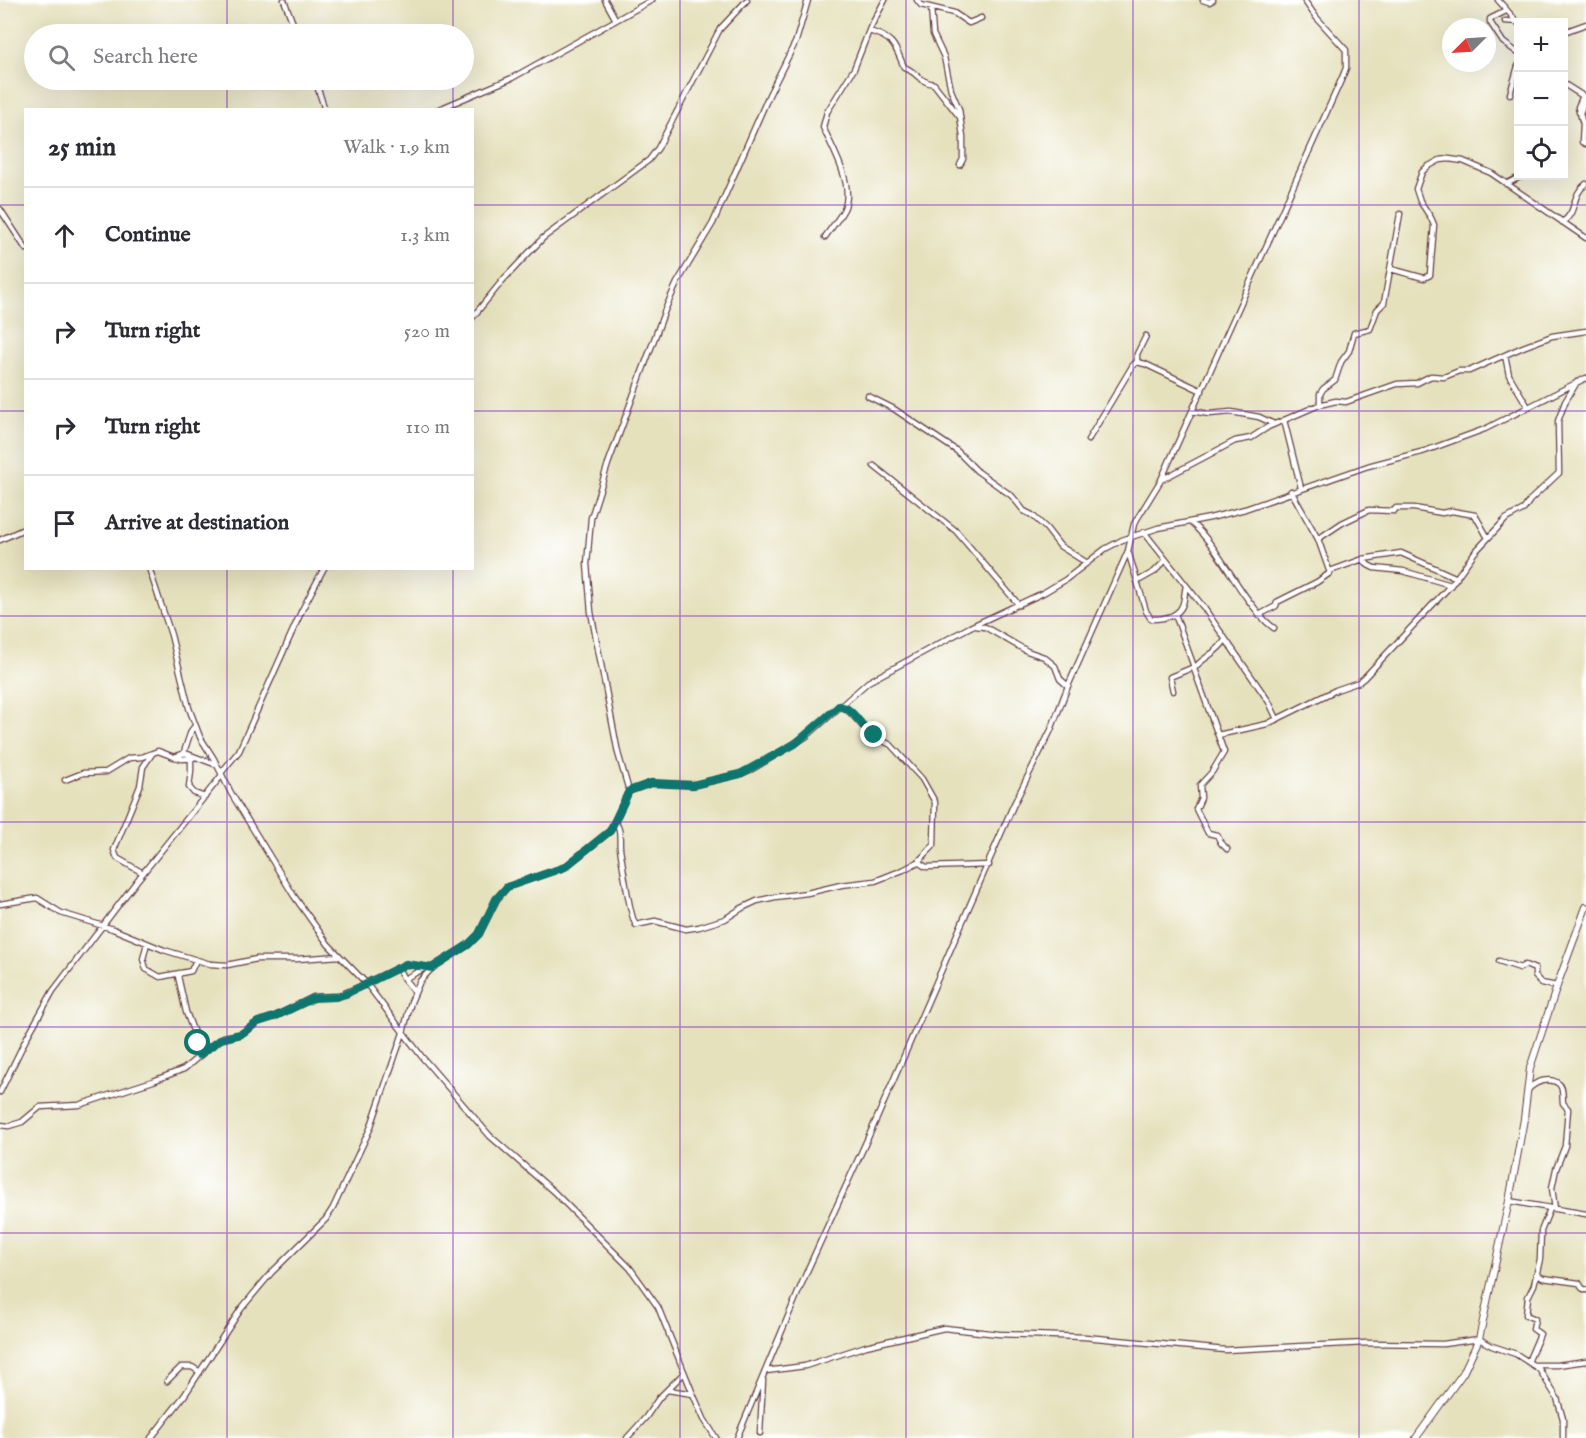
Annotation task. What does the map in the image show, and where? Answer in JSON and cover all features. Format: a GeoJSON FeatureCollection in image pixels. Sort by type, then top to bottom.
{"type":"FeatureCollection","features":[{"type":"Feature","properties":{"kind":"main road"},"geometry":{"type":"LineString","coordinates":[[1416,1438],[1462,1372],[1479,1339],[1509,1201],[1532,1060],[1585,910]]}},
{"type":"Feature","properties":{"kind":"street"},"geometry":{"type":"LineString","coordinates":[[284,0],[293,24]]}},
{"type":"Feature","properties":{"kind":"street"},"geometry":{"type":"LineString","coordinates":[[605,0],[616,20]]}},
{"type":"Feature","properties":{"kind":"street"},"geometry":{"type":"LineString","coordinates":[[442,108],[512,78],[652,0]]}},
{"type":"Feature","properties":{"kind":"street"},"geometry":{"type":"LineString","coordinates":[[474,316],[543,238],[649,160],[658,148],[718,31],[747,0]]}},
{"type":"Feature","properties":{"kind":"street"},"geometry":{"type":"LineString","coordinates":[[404,979],[417,970],[429,968],[468,945],[479,934],[496,899],[507,887],[565,867],[610,831],[629,791],[617,748],[591,612],[587,564],[591,518],[608,464],[665,310],[678,283],[713,224],[769,95],[799,35],[808,0]]}},
{"type":"Feature","properties":{"kind":"street"},"geometry":{"type":"LineString","coordinates":[[825,237],[844,209],[847,195],[839,162],[823,123],[831,104],[854,69],[869,31],[885,0]]}},
{"type":"Feature","properties":{"kind":"street"},"geometry":{"type":"LineString","coordinates":[[917,0],[920,4],[931,8],[944,9],[969,23],[981,18]]}},
{"type":"Feature","properties":{"kind":"street"},"geometry":{"type":"LineString","coordinates":[[1203,0],[1209,2],[1213,0]]}},
{"type":"Feature","properties":{"kind":"street"},"geometry":{"type":"LineString","coordinates":[[737,1438],[808,1269],[989,865],[1013,806],[1051,730],[1128,551],[1134,524],[1161,480],[1298,181],[1345,71],[1347,56],[1345,48],[1316,17],[1304,0]]}},
{"type":"Feature","properties":{"kind":"street"},"geometry":{"type":"LineString","coordinates":[[1497,0],[1514,18]]}},
{"type":"Feature","properties":{"kind":"street"},"geometry":{"type":"LineString","coordinates":[[931,8],[933,34],[944,57],[951,90],[959,109],[963,137],[963,159],[960,165]]}},
{"type":"Feature","properties":{"kind":"street"},"geometry":{"type":"LineString","coordinates":[[1506,11],[1489,21],[1503,42],[1514,50]]}},
{"type":"Feature","properties":{"kind":"street"},"geometry":{"type":"LineString","coordinates":[[1505,21],[1514,22]]}},
{"type":"Feature","properties":{"kind":"street"},"geometry":{"type":"LineString","coordinates":[[1568,30],[1586,24]]}},
{"type":"Feature","properties":{"kind":"street"},"geometry":{"type":"LineString","coordinates":[[869,31],[892,41],[904,67],[912,70],[926,84],[934,84],[959,116]]}},
{"type":"Feature","properties":{"kind":"street"},"geometry":{"type":"LineString","coordinates":[[1510,94],[1516,72]]}},
{"type":"Feature","properties":{"kind":"street"},"geometry":{"type":"LineString","coordinates":[[1568,87],[1582,96],[1578,107],[1583,124],[1582,142],[1586,144]]}},
{"type":"Feature","properties":{"kind":"street"},"geometry":{"type":"LineString","coordinates":[[319,90],[325,108]]}},
{"type":"Feature","properties":{"kind":"street"},"geometry":{"type":"LineString","coordinates":[[1580,113],[1586,98]]}},
{"type":"Feature","properties":{"kind":"street"},"geometry":{"type":"LineString","coordinates":[[1391,269],[1424,278],[1430,275],[1434,225],[1416,189],[1422,172],[1440,160],[1456,159],[1477,166],[1586,238]]}},
{"type":"Feature","properties":{"kind":"street"},"geometry":{"type":"LineString","coordinates":[[1506,184],[1514,180]]}},
{"type":"Feature","properties":{"kind":"street"},"geometry":{"type":"LineString","coordinates":[[1562,222],[1569,217],[1578,191],[1586,184]]}},
{"type":"Feature","properties":{"kind":"street"},"geometry":{"type":"LineString","coordinates":[[0,209],[24,246]]}},
{"type":"Feature","properties":{"kind":"street"},"geometry":{"type":"LineString","coordinates":[[1320,404],[1320,394],[1335,380],[1350,348],[1354,333],[1367,331],[1372,326],[1377,310],[1383,306],[1400,214]]}},
{"type":"Feature","properties":{"kind":"street"},"geometry":{"type":"LineString","coordinates":[[1161,480],[1235,441],[1251,438],[1274,424],[1320,404],[1346,402],[1397,384],[1417,383],[1431,376],[1444,377],[1460,370],[1469,371],[1555,335],[1586,331]]}},
{"type":"Feature","properties":{"kind":"street"},"geometry":{"type":"LineString","coordinates":[[1088,440],[1137,362],[1137,354],[1146,336]]}},
{"type":"Feature","properties":{"kind":"street"},"geometry":{"type":"LineString","coordinates":[[1505,355],[1509,375],[1528,407]]}},
{"type":"Feature","properties":{"kind":"street"},"geometry":{"type":"LineString","coordinates":[[1137,362],[1202,391]]}},
{"type":"Feature","properties":{"kind":"street"},"geometry":{"type":"LineString","coordinates":[[629,791],[651,783],[693,785],[740,774],[795,744],[868,682],[972,626],[1057,585],[1111,546],[1133,536],[1245,509],[1291,491],[1386,460],[1414,455],[1485,429],[1586,378]]}},
{"type":"Feature","properties":{"kind":"street"},"geometry":{"type":"LineString","coordinates":[[1218,735],[1267,724],[1335,690],[1362,681],[1451,585],[1472,555],[1506,519],[1524,509],[1530,500],[1560,472],[1558,421],[1565,402],[1578,381]]}},
{"type":"Feature","properties":{"kind":"street"},"geometry":{"type":"LineString","coordinates":[[868,396],[894,409],[957,451],[984,477],[1012,496],[1024,511],[1046,528],[1060,546],[1088,563]]}},
{"type":"Feature","properties":{"kind":"street"},"geometry":{"type":"LineString","coordinates":[[1192,411],[1209,414],[1231,412],[1259,417],[1274,424]]}},
{"type":"Feature","properties":{"kind":"street"},"geometry":{"type":"LineString","coordinates":[[1284,420],[1301,488]]}},
{"type":"Feature","properties":{"kind":"street"},"geometry":{"type":"LineString","coordinates":[[874,466],[956,531],[1019,605]]}},
{"type":"Feature","properties":{"kind":"street"},"geometry":{"type":"LineString","coordinates":[[1291,491],[1318,539],[1330,571]]}},
{"type":"Feature","properties":{"kind":"street"},"geometry":{"type":"LineString","coordinates":[[1318,539],[1342,523],[1369,510],[1392,512],[1396,508],[1414,508],[1442,513],[1452,511],[1475,515],[1488,538]]}},
{"type":"Feature","properties":{"kind":"street"},"geometry":{"type":"LineString","coordinates":[[1190,522],[1208,538],[1233,580],[1259,615],[1274,628]]}},
{"type":"Feature","properties":{"kind":"street"},"geometry":{"type":"LineString","coordinates":[[0,540],[24,529]]}},
{"type":"Feature","properties":{"kind":"street"},"geometry":{"type":"LineString","coordinates":[[1144,532],[1204,608],[1269,702],[1277,719]]}},
{"type":"Feature","properties":{"kind":"street"},"geometry":{"type":"LineString","coordinates":[[1128,551],[1150,618],[1161,619],[1175,614],[1182,606],[1186,586]]}},
{"type":"Feature","properties":{"kind":"street"},"geometry":{"type":"LineString","coordinates":[[1259,615],[1276,606],[1277,602],[1328,576],[1330,571],[1364,559],[1401,553],[1457,578]]}},
{"type":"Feature","properties":{"kind":"street"},"geometry":{"type":"LineString","coordinates":[[1364,559],[1374,568],[1399,571],[1451,585]]}},
{"type":"Feature","properties":{"kind":"street"},"geometry":{"type":"LineString","coordinates":[[1138,580],[1154,572],[1166,560]]}},
{"type":"Feature","properties":{"kind":"street"},"geometry":{"type":"LineString","coordinates":[[150,570],[171,635],[195,726],[234,800],[294,896],[328,944],[366,984],[403,1034],[490,1136],[553,1191],[630,1268],[658,1307],[704,1419],[716,1438]]}},
{"type":"Feature","properties":{"kind":"street"},"geometry":{"type":"LineString","coordinates":[[0,1092],[48,998],[236,756],[302,610],[323,570]]}},
{"type":"Feature","properties":{"kind":"street"},"geometry":{"type":"LineString","coordinates":[[1175,614],[1223,754],[1212,772],[1200,785],[1201,798],[1196,809],[1208,834],[1216,835],[1227,849]]}},
{"type":"Feature","properties":{"kind":"street"},"geometry":{"type":"LineString","coordinates":[[972,626],[985,627],[1027,651],[1044,657],[1054,666],[1060,679],[1068,686]]}},
{"type":"Feature","properties":{"kind":"street"},"geometry":{"type":"LineString","coordinates":[[1173,691],[1170,676],[1194,667],[1210,657],[1212,652],[1225,640]]}},
{"type":"Feature","properties":{"kind":"street"},"geometry":{"type":"LineString","coordinates":[[614,822],[620,828],[620,847],[630,909],[636,925],[655,921],[683,929],[692,929],[725,919],[742,908],[775,897],[786,897],[875,880],[900,872],[918,862],[934,845],[935,805],[933,797],[919,774],[891,745],[870,734],[850,712],[839,706]]}},
{"type":"Feature","properties":{"kind":"street"},"geometry":{"type":"LineString","coordinates":[[175,757],[184,752],[195,726]]}},
{"type":"Feature","properties":{"kind":"street"},"geometry":{"type":"LineString","coordinates":[[65,780],[83,773],[106,772],[129,758],[142,757],[158,751],[175,757],[199,758]]}},
{"type":"Feature","properties":{"kind":"street"},"geometry":{"type":"LineString","coordinates":[[184,752],[217,765]]}},
{"type":"Feature","properties":{"kind":"street"},"geometry":{"type":"LineString","coordinates":[[143,873],[117,858],[114,850],[140,786],[143,767],[152,753]]}},
{"type":"Feature","properties":{"kind":"street"},"geometry":{"type":"LineString","coordinates":[[191,758],[189,788],[194,793],[205,797]]}},
{"type":"Feature","properties":{"kind":"street"},"geometry":{"type":"LineString","coordinates":[[918,862],[926,867],[989,865]]}},
{"type":"Feature","properties":{"kind":"street"},"geometry":{"type":"LineString","coordinates":[[0,904],[37,898],[61,913],[210,964],[227,965],[256,958],[297,959],[339,956]]}},
{"type":"Feature","properties":{"kind":"street"},"geometry":{"type":"LineString","coordinates":[[1585,910],[1585,924]]}},
{"type":"Feature","properties":{"kind":"street"},"geometry":{"type":"LineString","coordinates":[[147,943],[142,960],[146,969],[158,977],[191,971],[196,960]]}},
{"type":"Feature","properties":{"kind":"street"},"geometry":{"type":"LineString","coordinates":[[1499,960],[1520,968],[1525,965],[1534,969],[1534,976],[1541,983],[1557,986]]}},
{"type":"Feature","properties":{"kind":"street"},"geometry":{"type":"LineString","coordinates":[[0,1125],[9,1126],[20,1123],[39,1107],[79,1105],[184,1069],[221,1039],[241,1034],[258,1022],[314,998],[338,996],[409,963],[429,968]]}},
{"type":"Feature","properties":{"kind":"street"},"geometry":{"type":"LineString","coordinates":[[398,968],[415,992]]}},
{"type":"Feature","properties":{"kind":"street"},"geometry":{"type":"LineString","coordinates":[[151,1438],[172,1413],[241,1309],[271,1273],[326,1219],[333,1208],[370,1129],[415,992],[429,968]]}},
{"type":"Feature","properties":{"kind":"street"},"geometry":{"type":"LineString","coordinates":[[180,974],[178,980],[186,1012],[195,1032],[199,1055]]}},
{"type":"Feature","properties":{"kind":"street"},"geometry":{"type":"LineString","coordinates":[[1527,1093],[1536,1083],[1549,1081],[1557,1083],[1561,1087],[1563,1103],[1568,1109],[1565,1146],[1553,1183],[1552,1209],[1541,1231],[1541,1247],[1534,1285],[1528,1295],[1525,1313],[1534,1319],[1533,1329],[1540,1334],[1528,1362]]}},
{"type":"Feature","properties":{"kind":"street"},"geometry":{"type":"LineString","coordinates":[[1509,1201],[1586,1214]]}},
{"type":"Feature","properties":{"kind":"street"},"geometry":{"type":"LineString","coordinates":[[1536,1274],[1548,1279],[1579,1283],[1586,1290]]}},
{"type":"Feature","properties":{"kind":"street"},"geometry":{"type":"LineString","coordinates":[[766,1371],[805,1366],[866,1346],[944,1328],[999,1334],[1085,1337],[1225,1350],[1366,1343],[1443,1344],[1479,1339],[1491,1346],[1516,1354],[1534,1365],[1545,1376],[1557,1398],[1563,1419],[1563,1438]]}},
{"type":"Feature","properties":{"kind":"street"},"geometry":{"type":"LineString","coordinates":[[1534,1365],[1586,1361]]}},
{"type":"Feature","properties":{"kind":"street"},"geometry":{"type":"LineString","coordinates":[[167,1381],[183,1367],[192,1367],[200,1372]]}},
{"type":"Feature","properties":{"kind":"street"},"geometry":{"type":"LineString","coordinates":[[627,1438],[659,1398],[684,1373]]}},
{"type":"Feature","properties":{"kind":"street"},"geometry":{"type":"LineString","coordinates":[[760,1433],[763,1377]]}},
{"type":"Feature","properties":{"kind":"street"},"geometry":{"type":"LineString","coordinates":[[668,1390],[693,1394]]}},
{"type":"Feature","properties":{"kind":"route"},"geometry":{"type":"LineString","coordinates":[[198,1043],[199,1055],[224,1037],[241,1034],[258,1022],[293,1009],[316,997],[336,997],[346,994],[406,964],[432,968],[473,941],[486,922],[496,899],[507,887],[565,867],[610,831],[624,798],[629,791],[635,788],[651,783],[693,785],[740,774],[807,736],[839,706],[846,708],[866,731],[874,735]]}}]}
